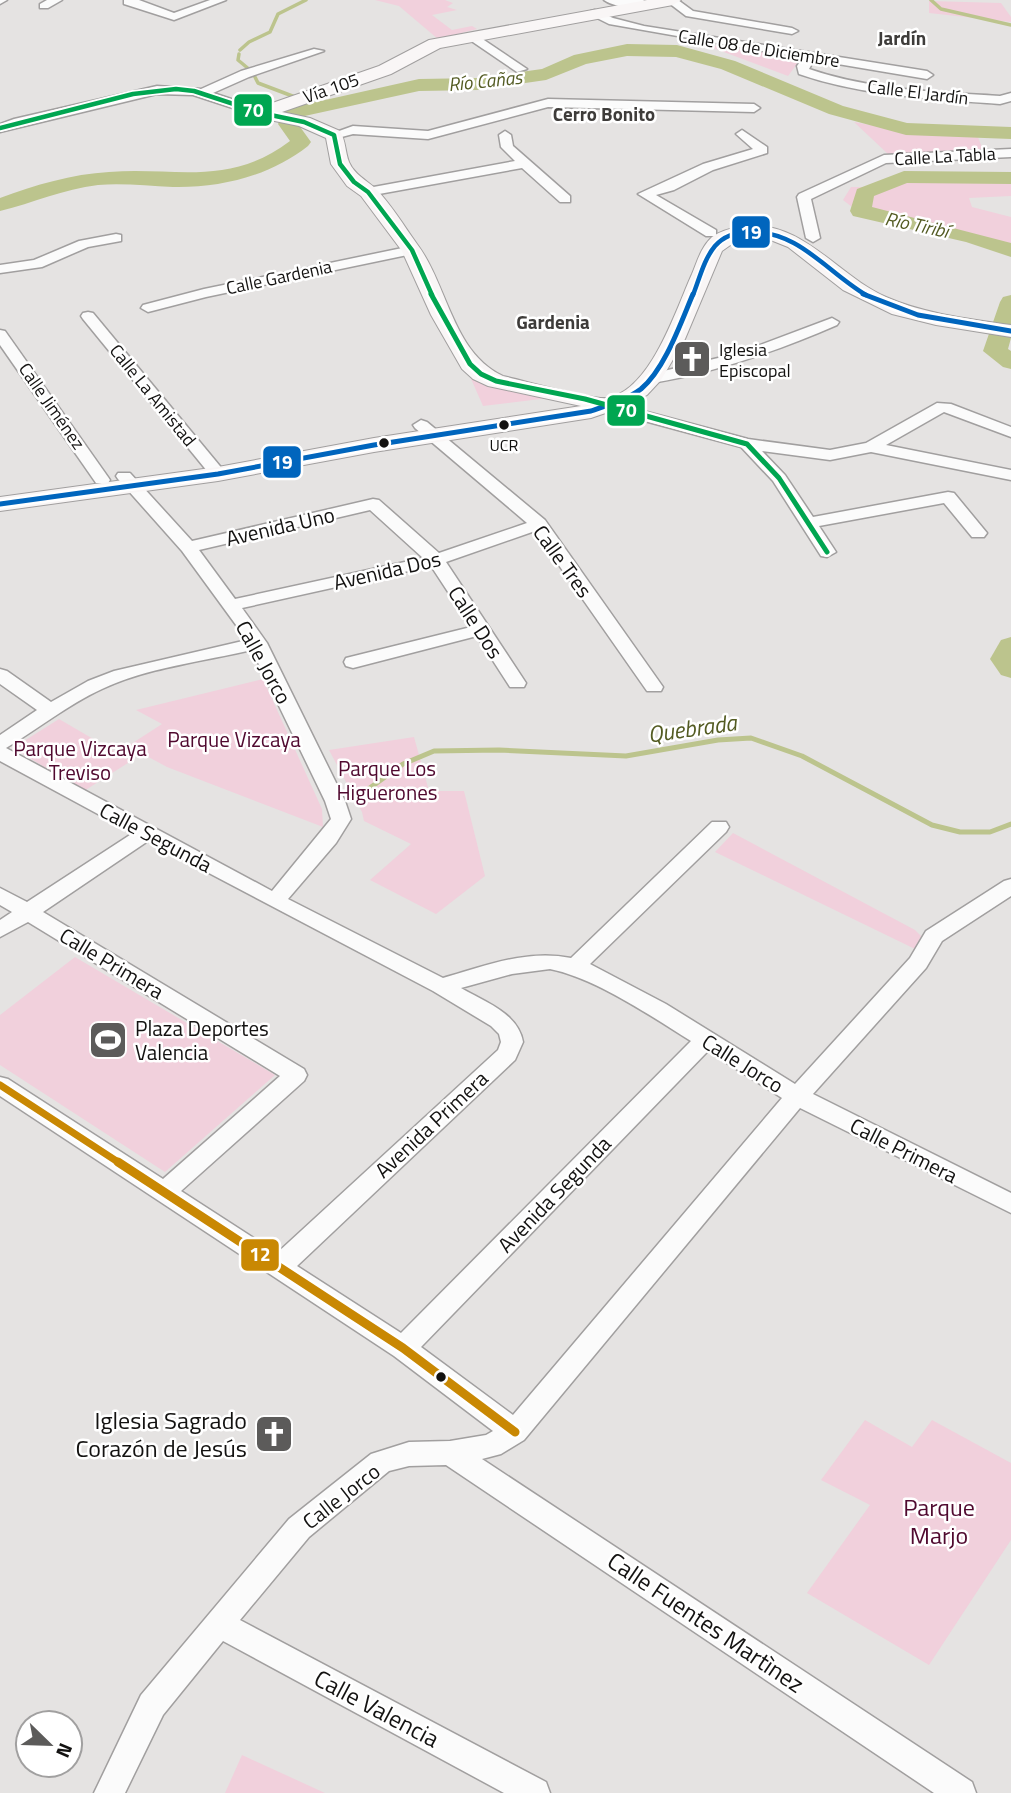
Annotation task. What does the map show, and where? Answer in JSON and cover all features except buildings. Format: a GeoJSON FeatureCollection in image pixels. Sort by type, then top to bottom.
{"type":"FeatureCollection","features":[{"type":"Feature","properties":{"kind":"main road","name":"Vía 105"},"geometry":{"type":"LineString","coordinates":[[261,113],[385,70],[430,45],[672,0]]}},
{"type":"Feature","properties":{"kind":"main road","name":"Vía 105"},"geometry":{"type":"LineString","coordinates":[[261,113],[295,120],[334,135]]}},
{"type":"Feature","properties":{"kind":"main road"},"geometry":{"type":"LineString","coordinates":[[334,135],[341,164],[354,182],[368,192],[412,250],[441,315],[470,364],[481,374],[496,381],[596,402],[637,370],[655,345],[698,248],[711,233],[737,224],[760,223],[797,231],[813,238],[876,289],[914,304],[1011,331]]}},
{"type":"Feature","properties":{"kind":"main road"},"geometry":{"type":"LineString","coordinates":[[0,494],[214,469],[426,430],[547,420],[639,390],[652,377],[674,339],[718,241],[746,232],[762,232],[788,238],[806,248],[864,294],[920,315],[1011,324]]}},
{"type":"Feature","properties":{"kind":"main road"},"geometry":{"type":"LineString","coordinates":[[0,505],[120,481]]}},
{"type":"Feature","properties":{"kind":"street"},"geometry":{"type":"LineString","coordinates":[[44,6],[56,0]]}},
{"type":"Feature","properties":{"kind":"street"},"geometry":{"type":"LineString","coordinates":[[133,0],[128,2],[174,17],[220,0]]}},
{"type":"Feature","properties":{"kind":"street"},"geometry":{"type":"LineString","coordinates":[[611,0],[642,4]]}},
{"type":"Feature","properties":{"kind":"street"},"geometry":{"type":"LineString","coordinates":[[672,0],[690,14],[792,31]]}},
{"type":"Feature","properties":{"kind":"street","name":"Calle 08 de Diciembre"},"geometry":{"type":"LineString","coordinates":[[594,13],[609,21],[644,29],[927,75]]}},
{"type":"Feature","properties":{"kind":"street"},"geometry":{"type":"LineString","coordinates":[[471,36],[521,69]]}},
{"type":"Feature","properties":{"kind":"street"},"geometry":{"type":"LineString","coordinates":[[201,94],[245,74],[318,51]]}},
{"type":"Feature","properties":{"kind":"street","name":"Calle El Jardín"},"geometry":{"type":"LineString","coordinates":[[811,56],[803,66],[803,71],[819,78],[919,95],[1000,100],[1011,97]]}},
{"type":"Feature","properties":{"kind":"street"},"geometry":{"type":"LineString","coordinates":[[0,128],[157,90],[176,89],[201,94],[261,113]]}},
{"type":"Feature","properties":{"kind":"street"},"geometry":{"type":"LineString","coordinates":[[334,135],[353,130],[428,135],[548,103],[754,108]]}},
{"type":"Feature","properties":{"kind":"street"},"geometry":{"type":"LineString","coordinates":[[0,115],[18,122]]}},
{"type":"Feature","properties":{"kind":"street"},"geometry":{"type":"LineString","coordinates":[[711,233],[645,194],[669,187],[708,167],[762,150],[742,134]]}},
{"type":"Feature","properties":{"kind":"street"},"geometry":{"type":"LineString","coordinates":[[505,135],[507,147],[565,199]]}},
{"type":"Feature","properties":{"kind":"street","name":"Calle La Tabla"},"geometry":{"type":"LineString","coordinates":[[813,238],[804,197],[884,159],[1011,153]]}},
{"type":"Feature","properties":{"kind":"street"},"geometry":{"type":"LineString","coordinates":[[368,192],[526,163]]}},
{"type":"Feature","properties":{"kind":"street"},"geometry":{"type":"LineString","coordinates":[[0,269],[37,264],[84,244],[116,238]]}},
{"type":"Feature","properties":{"kind":"street","name":"Calle Gardenia"},"geometry":{"type":"LineString","coordinates":[[148,308],[204,293],[412,250]]}},
{"type":"Feature","properties":{"kind":"street","name":"Calle La Amistad"},"geometry":{"type":"LineString","coordinates":[[88,316],[214,469]]}},
{"type":"Feature","properties":{"kind":"street"},"geometry":{"type":"LineString","coordinates":[[652,377],[708,368],[761,352],[832,322]]}},
{"type":"Feature","properties":{"kind":"street","name":"Calle Jiménez"},"geometry":{"type":"LineString","coordinates":[[0,334],[120,481]]}},
{"type":"Feature","properties":{"kind":"street"},"geometry":{"type":"LineString","coordinates":[[596,402],[747,444],[830,455],[871,447],[937,408],[945,407],[1011,432]]}},
{"type":"Feature","properties":{"kind":"street","name":"Calle Tres"},"geometry":{"type":"LineString","coordinates":[[426,430],[539,524],[654,687]]}},
{"type":"Feature","properties":{"kind":"street"},"geometry":{"type":"LineString","coordinates":[[747,444],[779,478],[827,551]]}},
{"type":"Feature","properties":{"kind":"street"},"geometry":{"type":"LineString","coordinates":[[871,447],[1011,475]]}},
{"type":"Feature","properties":{"kind":"street","name":"Calle Jorco"},"geometry":{"type":"LineString","coordinates":[[120,481],[188,547],[258,643],[335,801],[341,819],[329,838],[275,901]]}},
{"type":"Feature","properties":{"kind":"street"},"geometry":{"type":"LineString","coordinates":[[809,523],[948,497],[978,533]]}},
{"type":"Feature","properties":{"kind":"street","name":"Avenida Uno"},"geometry":{"type":"LineString","coordinates":[[188,547],[373,504]]}},
{"type":"Feature","properties":{"kind":"street","name":"Calle Dos"},"geometry":{"type":"LineString","coordinates":[[373,504],[436,560],[517,684]]}},
{"type":"Feature","properties":{"kind":"street","name":"Avenida Dos"},"geometry":{"type":"LineString","coordinates":[[232,605],[436,560],[539,524]]}},
{"type":"Feature","properties":{"kind":"street"},"geometry":{"type":"LineString","coordinates":[[353,662],[481,630]]}},
{"type":"Feature","properties":{"kind":"street"},"geometry":{"type":"LineString","coordinates":[[0,744],[50,710],[95,685],[121,675],[258,643]]}},
{"type":"Feature","properties":{"kind":"street"},"geometry":{"type":"LineString","coordinates":[[0,676],[50,710]]}},
{"type":"Feature","properties":{"kind":"street","name":"Calle Segunda"},"geometry":{"type":"LineString","coordinates":[[0,753],[275,901]]}},
{"type":"Feature","properties":{"kind":"street"},"geometry":{"type":"LineString","coordinates":[[575,965],[719,827]]}},
{"type":"Feature","properties":{"kind":"street"},"geometry":{"type":"LineString","coordinates":[[0,930],[147,833]]}},
{"type":"Feature","properties":{"kind":"street"},"geometry":{"type":"LineString","coordinates":[[797,1096],[918,963],[934,936],[1011,886]]}},
{"type":"Feature","properties":{"kind":"street","name":"Calle Primera"},"geometry":{"type":"LineString","coordinates":[[0,895],[296,1075],[164,1192]]}},
{"type":"Feature","properties":{"kind":"street"},"geometry":{"type":"LineString","coordinates":[[275,901],[441,986]]}},
{"type":"Feature","properties":{"kind":"street","name":"Calle Jorco"},"geometry":{"type":"LineString","coordinates":[[109,1793],[152,1705],[299,1528],[382,1462],[409,1454],[491,1446],[515,1432],[797,1096],[706,1039],[575,965],[550,961],[512,966],[441,986]]}},
{"type":"Feature","properties":{"kind":"street","name":"Avenida Primera"},"geometry":{"type":"LineString","coordinates":[[278,1268],[507,1054],[513,1042],[510,1031],[499,1020],[441,986]]}},
{"type":"Feature","properties":{"kind":"street","name":"Avenida Segunda"},"geometry":{"type":"LineString","coordinates":[[403,1348],[706,1039]]}},
{"type":"Feature","properties":{"kind":"street"},"geometry":{"type":"LineString","coordinates":[[0,1085],[403,1348],[515,1432]]}},
{"type":"Feature","properties":{"kind":"street","name":"Calle Primera"},"geometry":{"type":"LineString","coordinates":[[797,1096],[1011,1204]]}},
{"type":"Feature","properties":{"kind":"street","name":"Calle Fuentes Martìnez"},"geometry":{"type":"LineString","coordinates":[[450,1452],[961,1793]]}},
{"type":"Feature","properties":{"kind":"street","name":"Calle Valencia"},"geometry":{"type":"LineString","coordinates":[[219,1624],[536,1793]]}},
{"type":"Feature","properties":{"kind":"green space"},"geometry":{"type":"Polygon","coordinates":[[[375,0],[445,0],[453,3],[447,7],[457,10],[432,15],[452,30],[472,26],[477,29],[438,39],[399,6],[375,0]]]}},
{"type":"Feature","properties":{"kind":"green space"},"geometry":{"type":"Polygon","coordinates":[[[929,1],[1001,3],[1011,17],[1011,22],[929,13],[929,1]]]}},
{"type":"Feature","properties":{"kind":"green space"},"geometry":{"type":"Polygon","coordinates":[[[718,44],[803,56],[788,76],[713,48],[718,44]]]}},
{"type":"Feature","properties":{"kind":"green space"},"geometry":{"type":"Polygon","coordinates":[[[854,122],[924,135],[977,135],[984,152],[888,154],[854,122]]]}},
{"type":"Feature","properties":{"kind":"green space"},"geometry":{"type":"Polygon","coordinates":[[[909,172],[1011,174],[1011,196],[969,198],[972,207],[1011,217],[1011,249],[891,222],[856,210],[843,200],[851,187],[865,187],[909,172]]]}},
{"type":"Feature","properties":{"kind":"green space"},"geometry":{"type":"Polygon","coordinates":[[[468,372],[557,397],[483,406],[468,372]]]}},
{"type":"Feature","properties":{"kind":"green space","name":"Parque Vizcaya"},"geometry":{"type":"Polygon","coordinates":[[[263,679],[322,809],[323,827],[167,767],[128,746],[162,724],[136,710],[263,679]]]}},
{"type":"Feature","properties":{"kind":"green space","name":"Parque Vizcaya Treviso"},"geometry":{"type":"Polygon","coordinates":[[[59,719],[131,761],[84,791],[13,748],[59,719]]]}},
{"type":"Feature","properties":{"kind":"green space","name":"Parque Los Higuerones"},"geometry":{"type":"Polygon","coordinates":[[[414,737],[429,791],[464,791],[485,876],[436,914],[370,880],[411,844],[364,821],[362,812],[329,750],[414,737]]]}},
{"type":"Feature","properties":{"kind":"green space"},"geometry":{"type":"Polygon","coordinates":[[[733,833],[915,930],[921,936],[915,949],[715,852],[733,833]]]}},
{"type":"Feature","properties":{"kind":"green space","name":"Plaza Deportes Valencia"},"geometry":{"type":"Polygon","coordinates":[[[75,957],[275,1075],[165,1172],[0,1065],[0,1015],[75,957]]]}},
{"type":"Feature","properties":{"kind":"green space","name":"Parque Marjo"},"geometry":{"type":"Polygon","coordinates":[[[865,1420],[912,1447],[932,1420],[1011,1463],[1011,1540],[929,1665],[807,1593],[870,1505],[821,1480],[865,1420]]]}},
{"type":"Feature","properties":{"kind":"green space"},"geometry":{"type":"Polygon","coordinates":[[[242,1755],[325,1793],[225,1793],[242,1755]]]}},
{"type":"Feature","properties":{"kind":"waterway"},"geometry":{"type":"LineString","coordinates":[[240,50],[249,42],[270,32],[278,14],[306,0]]}},
{"type":"Feature","properties":{"kind":"waterway"},"geometry":{"type":"LineString","coordinates":[[931,0],[941,9],[1011,25]]}},
{"type":"Feature","properties":{"kind":"waterway","name":"Río Cañas"},"geometry":{"type":"LineString","coordinates":[[0,205],[54,187],[96,179],[176,181],[234,174],[270,162],[301,142],[288,124],[292,113],[419,85],[478,84],[546,74],[581,59],[627,50],[677,51],[728,65],[836,110],[906,129],[1011,133]]}},
{"type":"Feature","properties":{"kind":"waterway"},"geometry":{"type":"LineString","coordinates":[[239,54],[238,60],[250,70]]}},
{"type":"Feature","properties":{"kind":"waterway"},"geometry":{"type":"LineString","coordinates":[[254,75],[258,83],[295,97]]}},
{"type":"Feature","properties":{"kind":"waterway"},"geometry":{"type":"LineString","coordinates":[[306,101],[320,106]]}},
{"type":"Feature","properties":{"kind":"waterway","name":"Río Tiribí"},"geometry":{"type":"LineString","coordinates":[[1011,178],[904,177],[864,193],[861,211],[974,238],[1011,250]]}},
{"type":"Feature","properties":{"kind":"waterway","name":"Río Tiribí"},"geometry":{"type":"LineString","coordinates":[[1011,302],[995,351],[1011,362]]}},
{"type":"Feature","properties":{"kind":"waterway","name":"Río Tiribí"},"geometry":{"type":"LineString","coordinates":[[1011,646],[1005,659],[1011,669]]}},
{"type":"Feature","properties":{"kind":"waterway","name":"Quebrada"},"geometry":{"type":"LineString","coordinates":[[367,790],[403,764],[434,751],[499,750],[626,756],[718,740],[751,738],[802,756],[932,825],[960,832],[990,832],[1011,824]]}},
{"type":"Feature","properties":{"kind":"transit line","name":"70"},"geometry":{"type":"LineString","coordinates":[[0,128],[133,94],[176,89],[194,91],[261,113],[304,122],[334,135],[340,164],[354,182],[368,192],[412,250],[441,315],[470,364],[481,374],[496,381],[585,399],[747,444],[779,478],[827,552]]}},
{"type":"Feature","properties":{"kind":"transit line","name":"19"},"geometry":{"type":"LineString","coordinates":[[0,504],[218,474],[374,445],[591,411],[621,400],[650,380],[674,339],[712,250],[729,235],[744,232],[780,235],[809,252],[850,286],[882,303],[936,319],[1011,331]]}},
{"type":"Feature","properties":{"kind":"transit line","name":"12"},"geometry":{"type":"LineString","coordinates":[[0,1085],[403,1348],[515,1432]]}},
{"type":"Feature","properties":{"kind":"place","name":"Iglesia Episcopal"},"geometry":{"type":"Point","coordinates":[692,359]}},
{"type":"Feature","properties":{"kind":"place","name":"UCR"},"geometry":{"type":"Point","coordinates":[504,425]}},
{"type":"Feature","properties":{"kind":"place","name":"Plaza Deportes Valencia"},"geometry":{"type":"Point","coordinates":[108,1040]}},
{"type":"Feature","properties":{"kind":"place","name":"Iglesia Sagrado Corazón de Jesús"},"geometry":{"type":"Point","coordinates":[274,1434]}},
{"type":"Feature","properties":{"kind":"district","name":"Jardín"},"geometry":{"type":"Point","coordinates":[902,37]}},
{"type":"Feature","properties":{"kind":"district","name":"Cerro Bonito"},"geometry":{"type":"Point","coordinates":[604,113]}},
{"type":"Feature","properties":{"kind":"district","name":"Gardenia"},"geometry":{"type":"Point","coordinates":[553,321]}}]}
